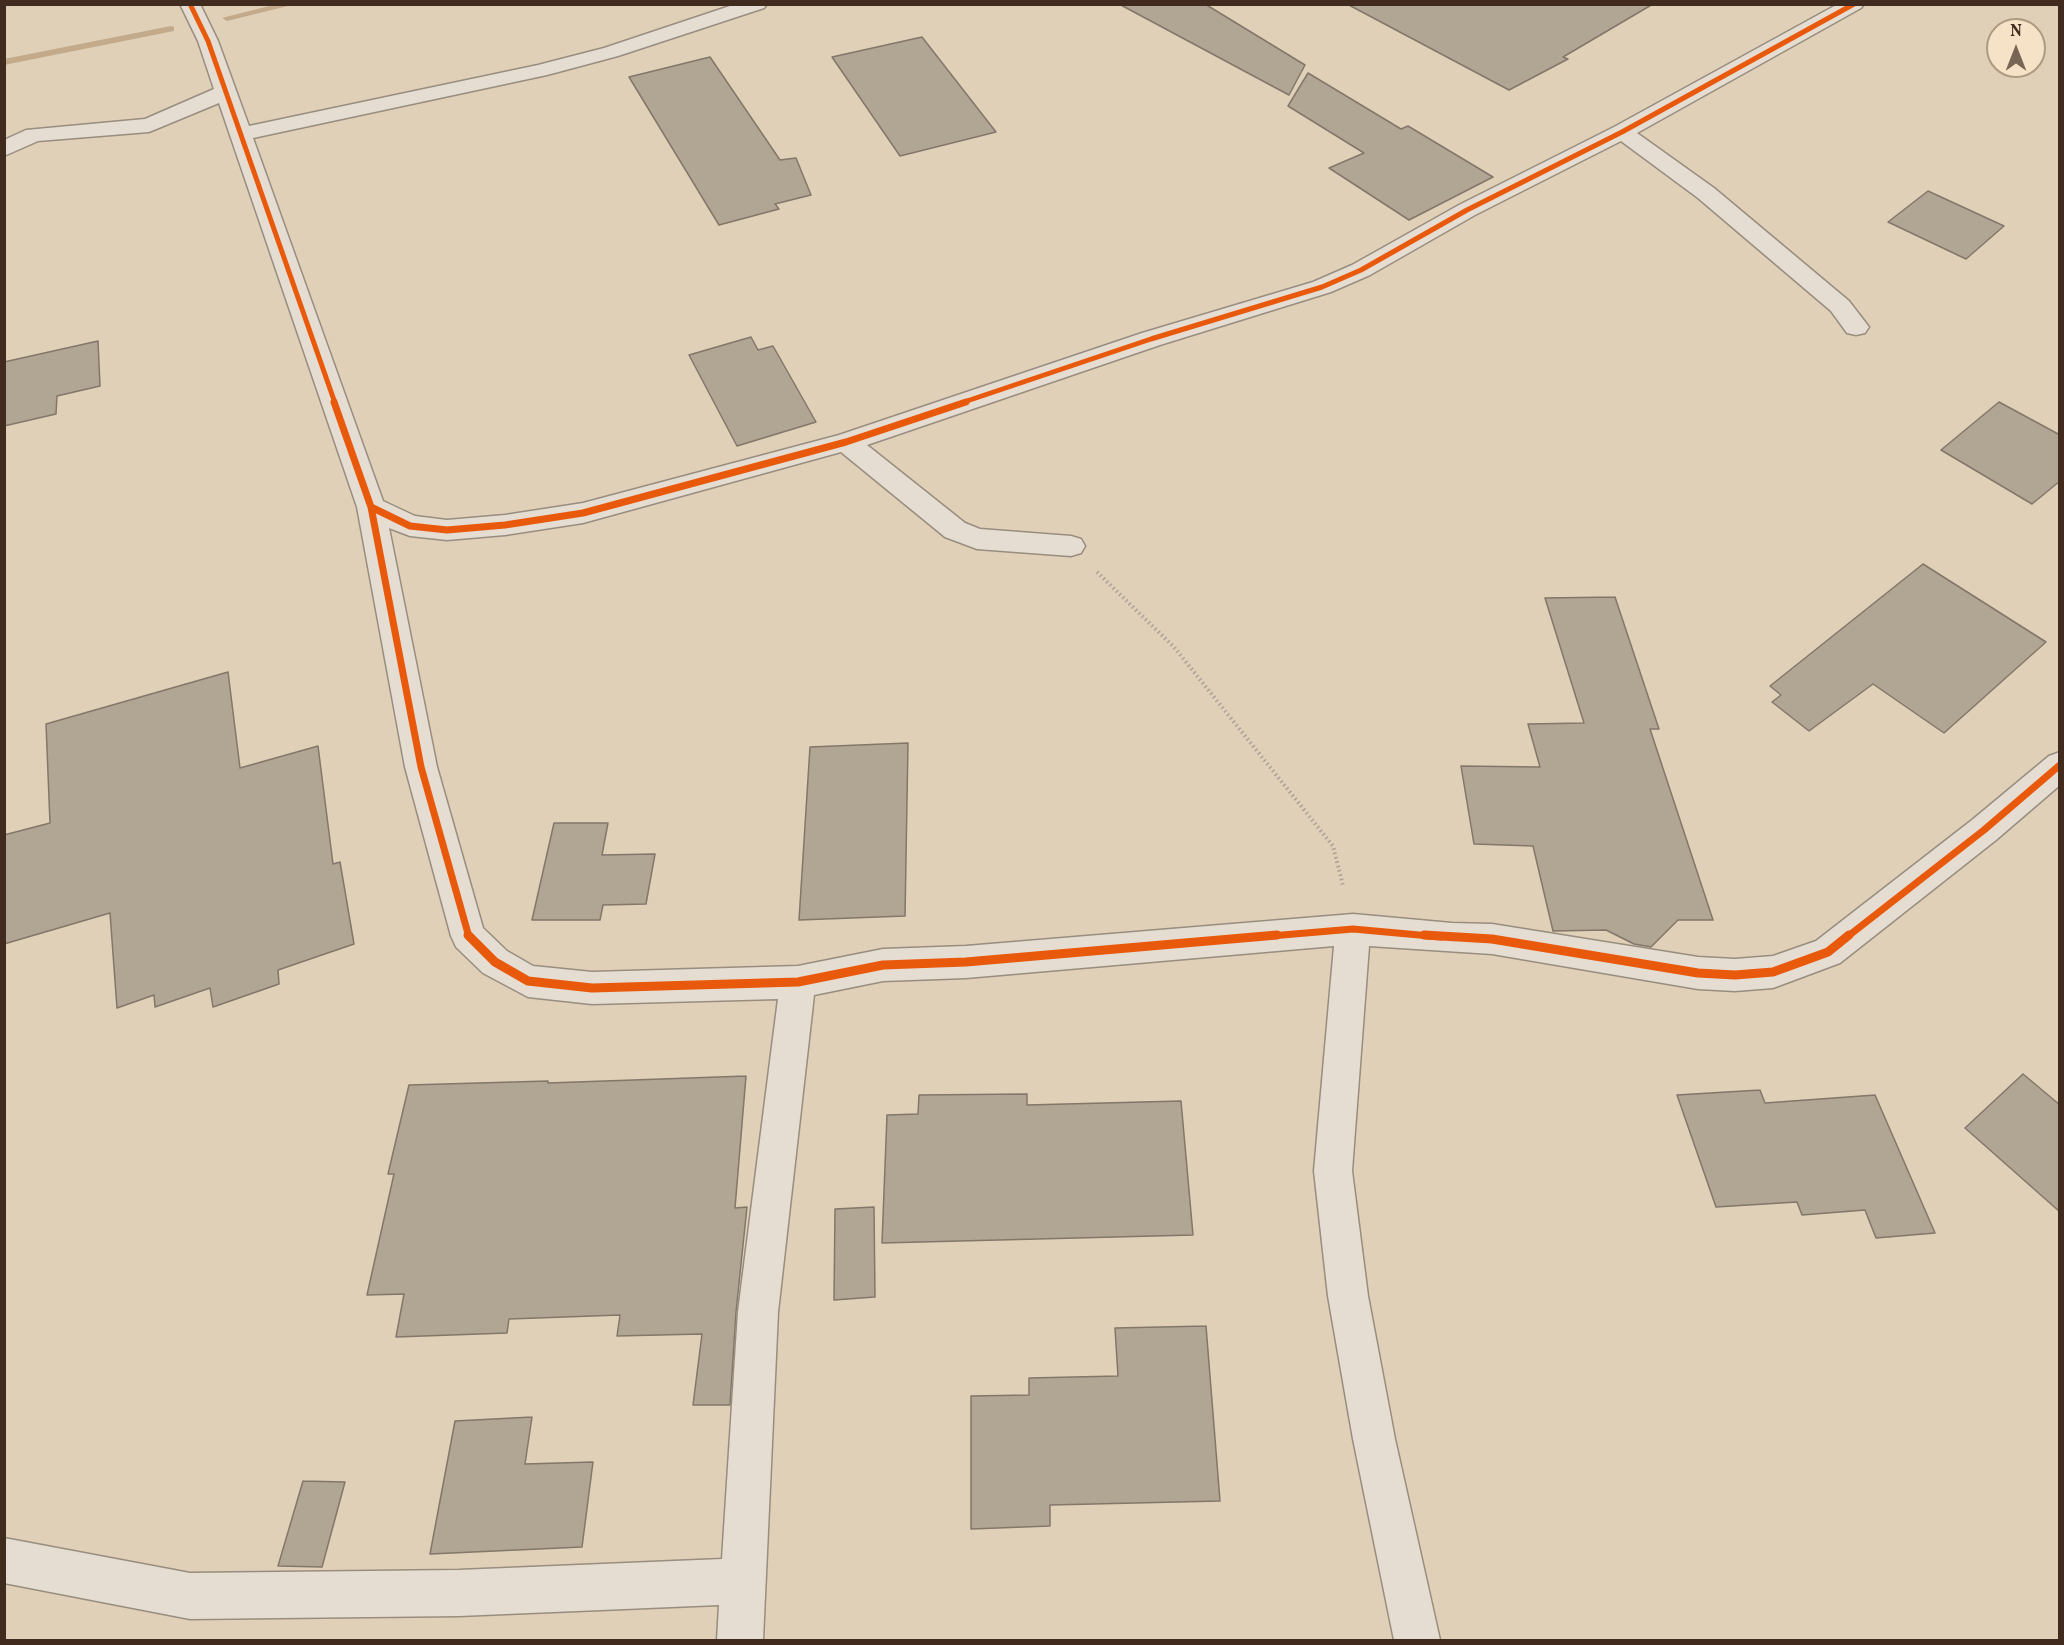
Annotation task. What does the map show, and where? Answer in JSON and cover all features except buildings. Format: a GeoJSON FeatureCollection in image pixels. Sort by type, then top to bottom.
{"type":"FeatureCollection","features":[{"type":"Feature","properties":{"kind":"street"},"geometry":{"type":"LineString","coordinates":[[190,4],[208,41],[371,507],[421,767],[468,936],[495,962],[528,981],[592,988],[798,982],[883,965],[966,962],[1353,928],[1452,938],[1492,939],[1698,973],[1735,975],[1773,972],[1828,952],[1984,830],[2060,765]]}},
{"type":"Feature","properties":{"kind":"street"},"geometry":{"type":"LineString","coordinates":[[240,134],[540,71],[611,52],[757,4]]}},
{"type":"Feature","properties":{"kind":"street"},"geometry":{"type":"LineString","coordinates":[[371,507],[410,526],[447,530],[505,525],[583,513],[846,442],[1152,339],[1322,287],[1361,270],[1467,210],[1622,132],[1854,4]]}},
{"type":"Feature","properties":{"kind":"street"},"geometry":{"type":"LineString","coordinates":[[4,149],[34,135],[149,125],[226,92]]}},
{"type":"Feature","properties":{"kind":"street"},"geometry":{"type":"LineString","coordinates":[[1622,132],[1698,187],[1839,306],[1856,327]]}},
{"type":"Feature","properties":{"kind":"street"},"geometry":{"type":"LineString","coordinates":[[846,442],[955,530],[977,539],[1071,546]]}},
{"type":"Feature","properties":{"kind":"street"},"geometry":{"type":"LineString","coordinates":[[1353,928],[1333,1171],[1348,1296],[1374,1439],[1417,1641]]}},
{"type":"Feature","properties":{"kind":"street"},"geometry":{"type":"LineString","coordinates":[[740,1641],[758,1312],[798,982]]}},
{"type":"Feature","properties":{"kind":"street"},"geometry":{"type":"LineString","coordinates":[[4,1560],[190,1596],[459,1593],[742,1581]]}},
{"type":"Feature","properties":{"kind":"path"},"geometry":{"type":"LineString","coordinates":[[1071,546],[1174,647],[1333,846],[1353,928]]}},
{"type":"Feature","properties":{"kind":"waterway"},"geometry":{"type":"LineString","coordinates":[[227,18],[292,4]]}},
{"type":"Feature","properties":{"kind":"waterway"},"geometry":{"type":"LineString","coordinates":[[4,62],[171,29]]}},
{"type":"Feature","properties":{"kind":"cycle path"},"geometry":{"type":"LineString","coordinates":[[190,4],[208,41],[371,507],[421,767],[468,936],[495,962],[528,981],[592,988],[798,982],[883,965],[966,962],[1353,929],[1452,938],[1492,939],[1698,973],[1735,975],[1773,972],[1828,952],[1984,830],[2060,765]]}},
{"type":"Feature","properties":{"kind":"cycle path"},"geometry":{"type":"LineString","coordinates":[[371,507],[410,526],[447,530],[505,525],[583,513],[846,442],[1151,339],[1322,287],[1361,270],[1467,210],[1622,132],[1854,4]]}}]}
